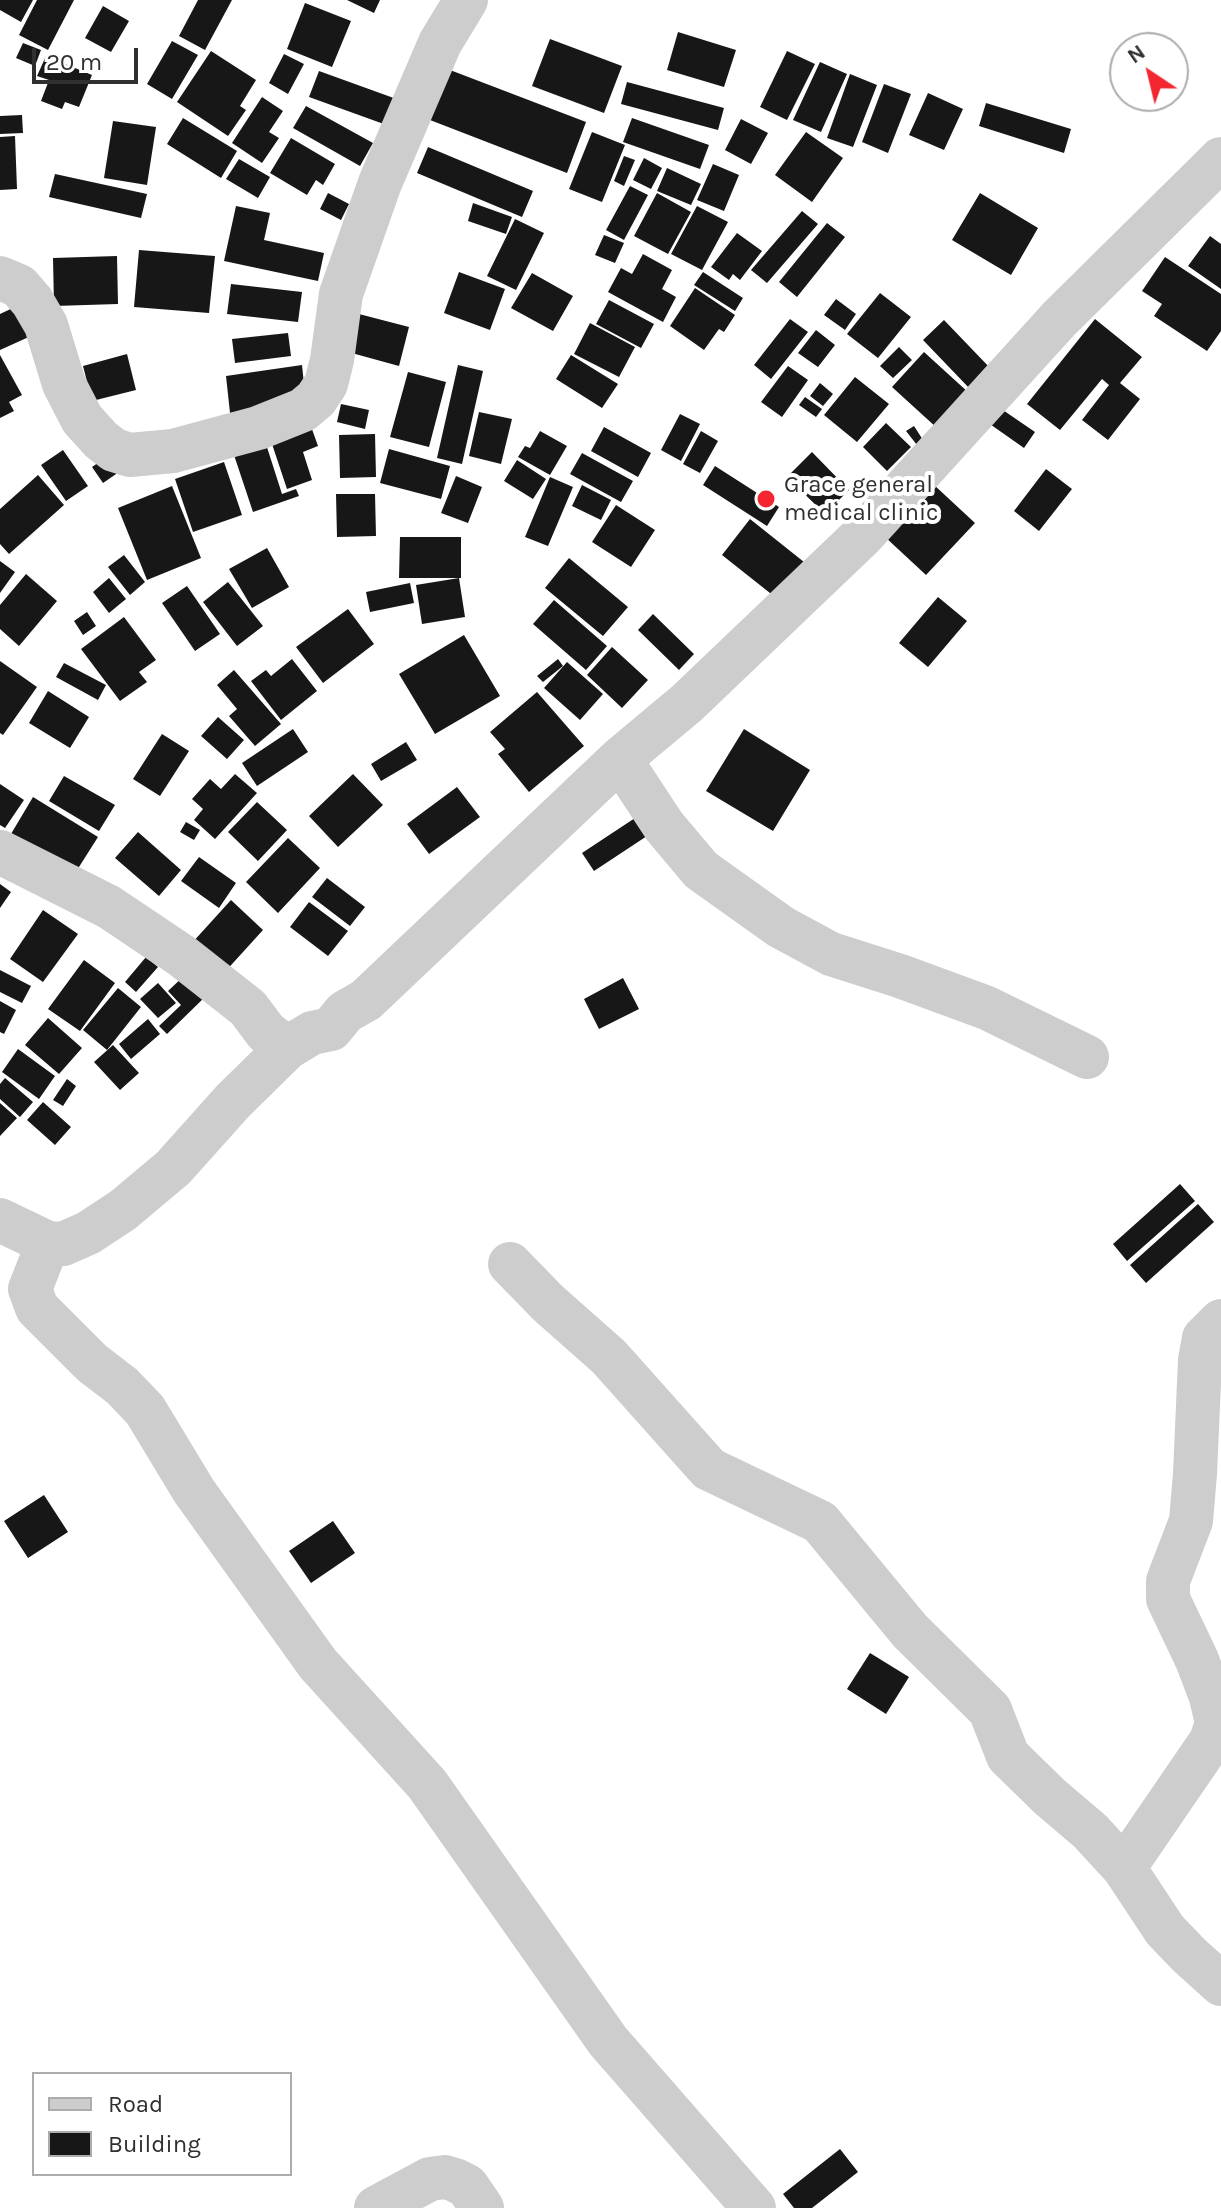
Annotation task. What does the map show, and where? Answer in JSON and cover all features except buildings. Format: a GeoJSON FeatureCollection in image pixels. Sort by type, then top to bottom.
{"type":"FeatureCollection","features":[{"type":"Feature","properties":{"kind":"street"},"geometry":{"type":"LineString","coordinates":[[0,278],[19,286],[32,301],[46,325],[64,384],[82,419],[114,450],[130,455],[173,451],[258,428],[303,410],[316,399],[326,384],[341,294],[380,183],[440,43],[466,0]]}},
{"type":"Feature","properties":{"kind":"street"},"geometry":{"type":"LineString","coordinates":[[0,1220],[48,1243],[63,1244],[88,1233],[123,1210],[173,1168],[233,1101],[287,1048],[312,1033],[331,1029],[345,1012],[366,1000],[620,759],[687,703],[863,535],[1059,319],[1221,159]]}},
{"type":"Feature","properties":{"kind":"street"},"geometry":{"type":"LineString","coordinates":[[620,759],[664,826],[701,870],[781,927],[831,954],[987,1008],[1087,1057]]}},
{"type":"Feature","properties":{"kind":"street"},"geometry":{"type":"LineString","coordinates":[[0,852],[109,907],[182,956],[248,1008],[266,1032],[287,1048]]}},
{"type":"Feature","properties":{"kind":"street"},"geometry":{"type":"LineString","coordinates":[[48,1243],[30,1289],[37,1308],[145,1410],[194,1491],[318,1664],[427,1784],[608,2041],[754,2208]]}},
{"type":"Feature","properties":{"kind":"street"},"geometry":{"type":"LineString","coordinates":[[510,1264],[548,1303],[609,1357],[709,1469],[820,1522],[910,1631],[990,1710],[1008,1756],[1090,1831],[1124,1868],[1165,1930],[1221,1984]]}},
{"type":"Feature","properties":{"kind":"street"},"geometry":{"type":"LineString","coordinates":[[1124,1868],[1211,1741],[1217,1723],[1202,1672],[1168,1599],[1168,1581],[1191,1521],[1200,1360],[1204,1338],[1221,1321]]}},
{"type":"Feature","properties":{"kind":"street"},"geometry":{"type":"LineString","coordinates":[[376,2208],[430,2179],[445,2177],[467,2186],[482,2208]]}},
{"type":"Feature","properties":{"kind":"place","name":"Grace general medical clinic"},"geometry":{"type":"Point","coordinates":[766,499]}}]}
